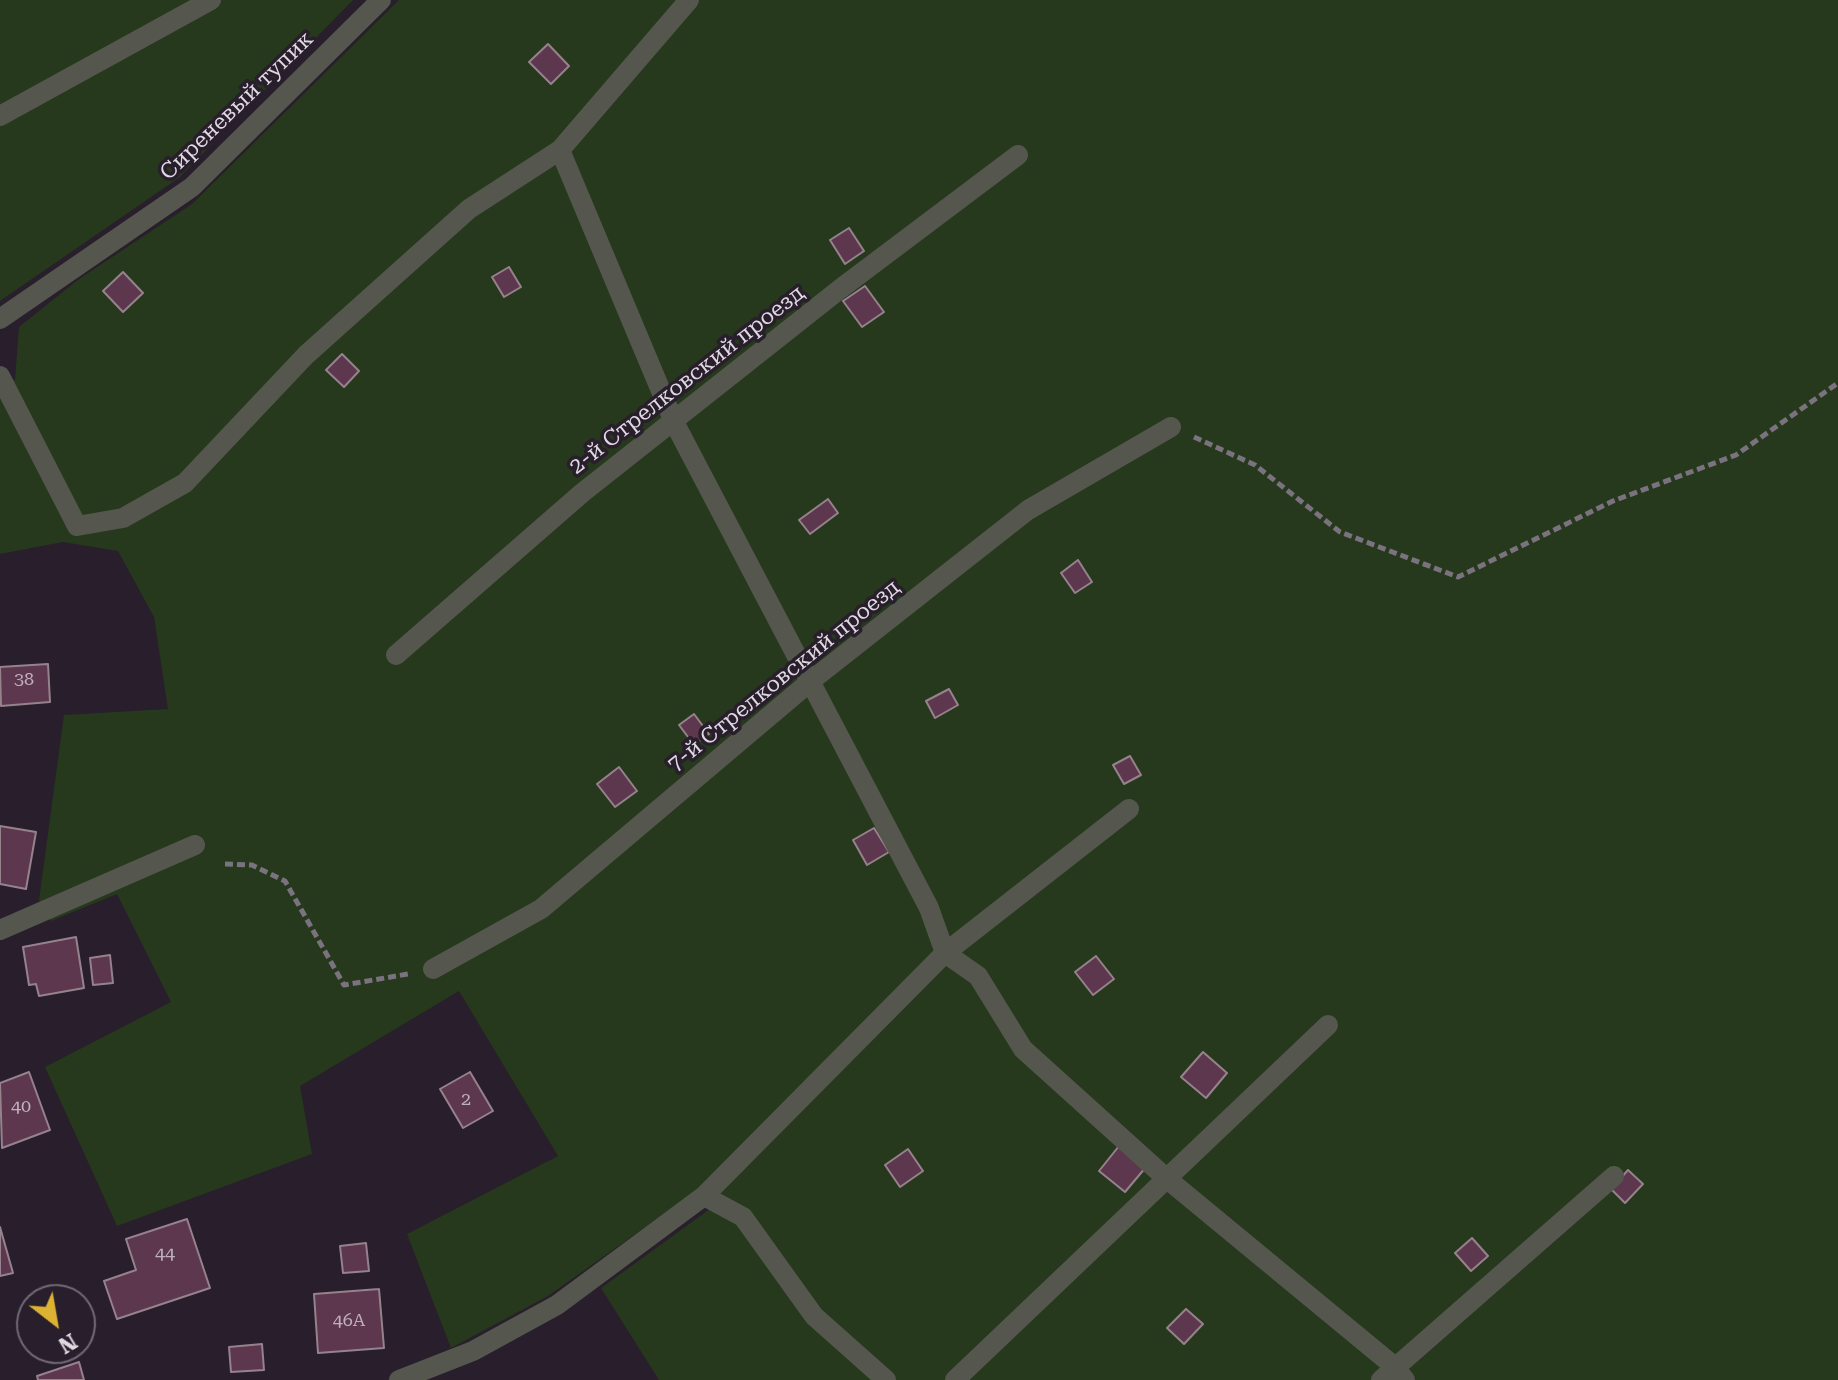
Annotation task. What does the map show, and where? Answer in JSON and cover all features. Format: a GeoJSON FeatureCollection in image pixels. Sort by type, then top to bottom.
{"type":"FeatureCollection","features":[{"type":"Feature","properties":{"kind":"street"},"geometry":{"type":"LineString","coordinates":[[0,116],[180,7],[211,0]]}},
{"type":"Feature","properties":{"kind":"street","name":"Сиреневый тупик"},"geometry":{"type":"LineString","coordinates":[[0,319],[192,187],[381,0]]}},
{"type":"Feature","properties":{"kind":"street"},"geometry":{"type":"LineString","coordinates":[[0,376],[77,526],[123,518],[185,483],[306,355],[469,209],[560,150],[689,0]]}},
{"type":"Feature","properties":{"kind":"street"},"geometry":{"type":"LineString","coordinates":[[560,150],[674,422],[929,908],[945,953],[978,976],[1023,1049],[1394,1376],[1614,1176]]}},
{"type":"Feature","properties":{"kind":"street","name":"2-й Стрелковский проезд"},"geometry":{"type":"LineString","coordinates":[[396,655],[582,493],[840,289],[1018,155]]}},
{"type":"Feature","properties":{"kind":"street","name":"7-й Стрелковский проезд"},"geometry":{"type":"LineString","coordinates":[[433,969],[541,909],[812,680],[1028,510],[1171,427]]}},
{"type":"Feature","properties":{"kind":"street"},"geometry":{"type":"LineString","coordinates":[[399,1380],[473,1351],[557,1305],[704,1196],[945,953],[1129,809]]}},
{"type":"Feature","properties":{"kind":"street"},"geometry":{"type":"LineString","coordinates":[[0,930],[195,845]]}},
{"type":"Feature","properties":{"kind":"street"},"geometry":{"type":"LineString","coordinates":[[955,1380],[1328,1025]]}},
{"type":"Feature","properties":{"kind":"street"},"geometry":{"type":"LineString","coordinates":[[704,1196],[743,1217],[814,1316],[886,1380]]}},
{"type":"Feature","properties":{"kind":"path"},"geometry":{"type":"LineString","coordinates":[[1171,427],[1255,465],[1340,532],[1458,577],[1613,501],[1736,455],[1838,383]]}},
{"type":"Feature","properties":{"kind":"path"},"geometry":{"type":"LineString","coordinates":[[225,864],[252,865],[285,881],[344,985],[433,969]]}},
{"type":"Feature","properties":{"kind":"green space"},"geometry":{"type":"Polygon","coordinates":[[[0,0],[353,0],[180,177],[0,301],[0,0]]]}},
{"type":"Feature","properties":{"kind":"green space"},"geometry":{"type":"Polygon","coordinates":[[[399,0],[1838,0],[1838,1380],[659,1380],[601,1288],[725,1198],[669,1210],[548,1296],[451,1348],[407,1234],[558,1156],[459,991],[300,1086],[312,1154],[117,1226],[45,1067],[171,1002],[117,894],[51,921],[39,900],[64,715],[168,709],[154,617],[118,551],[63,542],[0,554],[0,377],[15,380],[19,327],[79,279],[192,204],[399,0]]]}},
{"type":"Feature","properties":{"kind":"building"},"geometry":{"type":"Polygon","coordinates":[[[548,44],[569,66],[551,84],[529,62],[548,44]]]}},
{"type":"Feature","properties":{"kind":"building"},"geometry":{"type":"Polygon","coordinates":[[[849,228],[864,251],[845,264],[830,240],[849,228]]]}},
{"type":"Feature","properties":{"kind":"building"},"geometry":{"type":"Polygon","coordinates":[[[509,267],[521,287],[504,297],[492,277],[509,267]]]}},
{"type":"Feature","properties":{"kind":"building"},"geometry":{"type":"Polygon","coordinates":[[[123,272],[143,293],[123,312],[103,291],[123,272]]]}},
{"type":"Feature","properties":{"kind":"building"},"geometry":{"type":"Polygon","coordinates":[[[865,286],[884,312],[862,327],[843,301],[865,286]]]}},
{"type":"Feature","properties":{"kind":"building"},"geometry":{"type":"Polygon","coordinates":[[[342,354],[359,371],[344,387],[326,370],[342,354]]]}},
{"type":"Feature","properties":{"kind":"building"},"geometry":{"type":"Polygon","coordinates":[[[828,499],[838,513],[810,534],[799,520],[828,499]]]}},
{"type":"Feature","properties":{"kind":"building"},"geometry":{"type":"Polygon","coordinates":[[[1078,560],[1092,582],[1075,593],[1061,573],[1078,560]]]}},
{"type":"Feature","properties":{"kind":"building"},"geometry":{"type":"Polygon","coordinates":[[[48,664],[50,702],[1,706],[0,667],[48,664]]]}},
{"type":"Feature","properties":{"kind":"building"},"geometry":{"type":"Polygon","coordinates":[[[949,689],[958,705],[935,718],[926,701],[949,689]]]}},
{"type":"Feature","properties":{"kind":"building"},"geometry":{"type":"Polygon","coordinates":[[[694,714],[709,734],[694,745],[679,725],[694,714]]]}},
{"type":"Feature","properties":{"kind":"building"},"geometry":{"type":"Polygon","coordinates":[[[1130,756],[1141,775],[1124,784],[1113,765],[1130,756]]]}},
{"type":"Feature","properties":{"kind":"building"},"geometry":{"type":"Polygon","coordinates":[[[619,767],[637,791],[615,807],[597,784],[619,767]]]}},
{"type":"Feature","properties":{"kind":"building"},"geometry":{"type":"Polygon","coordinates":[[[0,826],[36,832],[26,889],[0,884],[0,826]]]}},
{"type":"Feature","properties":{"kind":"building"},"geometry":{"type":"Polygon","coordinates":[[[874,828],[889,852],[867,865],[853,840],[874,828]]]}},
{"type":"Feature","properties":{"kind":"building"},"geometry":{"type":"Polygon","coordinates":[[[76,937],[84,988],[39,996],[36,984],[29,985],[23,947],[76,937]]]}},
{"type":"Feature","properties":{"kind":"building"},"geometry":{"type":"Polygon","coordinates":[[[110,955],[113,983],[93,985],[90,958],[110,955]]]}},
{"type":"Feature","properties":{"kind":"building"},"geometry":{"type":"Polygon","coordinates":[[[1096,956],[1114,979],[1093,995],[1075,972],[1096,956]]]}},
{"type":"Feature","properties":{"kind":"building"},"geometry":{"type":"Polygon","coordinates":[[[1203,1052],[1227,1073],[1206,1098],[1181,1077],[1203,1052]]]}},
{"type":"Feature","properties":{"kind":"building"},"geometry":{"type":"Polygon","coordinates":[[[29,1072],[50,1130],[2,1148],[0,1083],[29,1072]]]}},
{"type":"Feature","properties":{"kind":"building"},"geometry":{"type":"Polygon","coordinates":[[[470,1072],[493,1111],[463,1128],[440,1089],[470,1072]]]}},
{"type":"Feature","properties":{"kind":"building"},"geometry":{"type":"Polygon","coordinates":[[[1119,1146],[1146,1167],[1125,1192],[1099,1171],[1119,1146]]]}},
{"type":"Feature","properties":{"kind":"building"},"geometry":{"type":"Polygon","coordinates":[[[908,1149],[923,1171],[900,1187],[885,1165],[908,1149]]]}},
{"type":"Feature","properties":{"kind":"building"},"geometry":{"type":"Polygon","coordinates":[[[1628,1170],[1643,1184],[1625,1203],[1611,1189],[1628,1170]]]}},
{"type":"Feature","properties":{"kind":"building"},"geometry":{"type":"Polygon","coordinates":[[[187,1219],[210,1288],[117,1319],[104,1281],[136,1270],[126,1239],[187,1219]]]}},
{"type":"Feature","properties":{"kind":"building"},"geometry":{"type":"Polygon","coordinates":[[[0,1227],[13,1273],[0,1276],[0,1227]]]}},
{"type":"Feature","properties":{"kind":"building"},"geometry":{"type":"Polygon","coordinates":[[[1472,1238],[1488,1256],[1471,1271],[1455,1253],[1472,1238]]]}},
{"type":"Feature","properties":{"kind":"building"},"geometry":{"type":"Polygon","coordinates":[[[366,1243],[369,1271],[343,1273],[340,1246],[366,1243]]]}},
{"type":"Feature","properties":{"kind":"building"},"geometry":{"type":"Polygon","coordinates":[[[379,1289],[384,1348],[318,1353],[314,1294],[379,1289]]]}},
{"type":"Feature","properties":{"kind":"building"},"geometry":{"type":"Polygon","coordinates":[[[1186,1309],[1203,1324],[1184,1344],[1167,1328],[1186,1309]]]}},
{"type":"Feature","properties":{"kind":"building"},"geometry":{"type":"Polygon","coordinates":[[[262,1344],[264,1370],[231,1372],[229,1347],[262,1344]]]}},
{"type":"Feature","properties":{"kind":"building"},"geometry":{"type":"Polygon","coordinates":[[[80,1364],[84,1380],[38,1380],[37,1376],[80,1364]]]}}]}
